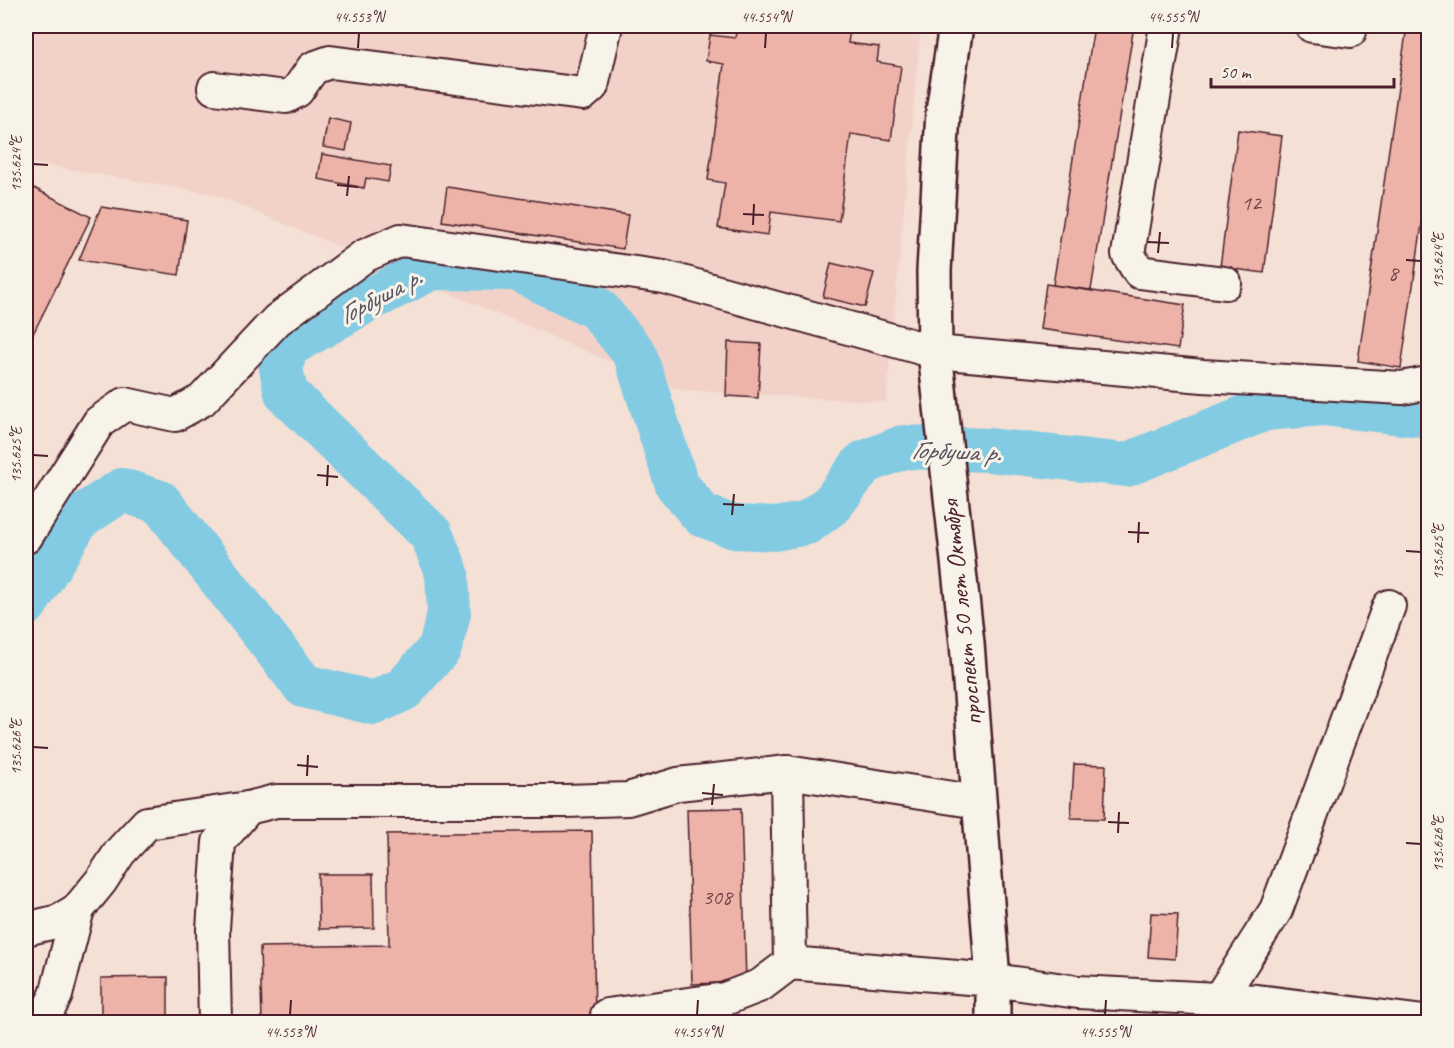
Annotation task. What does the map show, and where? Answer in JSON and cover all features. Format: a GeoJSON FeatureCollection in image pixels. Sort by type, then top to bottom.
{"type":"FeatureCollection","features":[{"type":"Feature","properties":{"kind":"main road","name":"проспект 50 лет Октября"},"geometry":{"type":"LineString","coordinates":[[956,26],[942,123],[934,271],[935,352],[967,643],[993,980],[993,1023]]}},
{"type":"Feature","properties":{"kind":"street"},"geometry":{"type":"LineString","coordinates":[[214,88],[286,97],[297,91],[313,68],[330,62],[583,94],[592,86],[606,26]]}},
{"type":"Feature","properties":{"kind":"street"},"geometry":{"type":"LineString","coordinates":[[1166,26],[1128,254],[1139,272],[1225,283]]}},
{"type":"Feature","properties":{"kind":"street"},"geometry":{"type":"LineString","coordinates":[[1312,26],[1350,31]]}},
{"type":"Feature","properties":{"kind":"street"},"geometry":{"type":"LineString","coordinates":[[26,537],[99,422],[125,404],[175,415],[202,399],[277,320],[364,256],[401,240],[664,277],[935,352],[1203,376],[1402,388],[1428,383]]}},
{"type":"Feature","properties":{"kind":"street"},"geometry":{"type":"LineString","coordinates":[[1219,999],[1276,910],[1389,606]]}},
{"type":"Feature","properties":{"kind":"street"},"geometry":{"type":"LineString","coordinates":[[787,772],[790,963]]}},
{"type":"Feature","properties":{"kind":"street"},"geometry":{"type":"LineString","coordinates":[[26,929],[59,921],[78,909],[101,881],[120,852],[147,823],[248,808],[276,801],[628,799],[678,784],[787,772],[978,802]]}},
{"type":"Feature","properties":{"kind":"street"},"geometry":{"type":"LineString","coordinates":[[215,1023],[213,928],[219,842],[248,808]]}},
{"type":"Feature","properties":{"kind":"street"},"geometry":{"type":"LineString","coordinates":[[42,1023],[56,995],[78,909]]}},
{"type":"Feature","properties":{"kind":"street"},"geometry":{"type":"LineString","coordinates":[[607,1015],[725,999],[761,985],[790,963],[993,980],[1078,992],[1219,999],[1258,1012],[1424,1023]]}},
{"type":"Feature","properties":{"kind":"shaded area"},"geometry":{"type":"Polygon","coordinates":[[[26,26],[921,26],[886,402],[678,390],[214,194],[26,162],[26,26]]]}},
{"type":"Feature","properties":{"kind":"building"},"geometry":{"type":"Polygon","coordinates":[[[795,26],[850,30],[848,43],[879,47],[877,62],[901,66],[891,140],[851,134],[839,221],[771,212],[768,235],[718,228],[725,183],[708,180],[724,64],[706,61],[710,35],[735,38],[737,27],[794,35],[795,26]]]}},
{"type":"Feature","properties":{"kind":"building"},"geometry":{"type":"Polygon","coordinates":[[[1094,26],[1134,26],[1091,290],[1053,285],[1094,26]]]}},
{"type":"Feature","properties":{"kind":"building"},"geometry":{"type":"Polygon","coordinates":[[[1407,26],[1428,26],[1428,183],[1401,368],[1358,361],[1407,26]]]}},
{"type":"Feature","properties":{"kind":"building"},"geometry":{"type":"Polygon","coordinates":[[[328,118],[351,123],[346,151],[323,147],[328,118]]]}},
{"type":"Feature","properties":{"kind":"building"},"geometry":{"type":"Polygon","coordinates":[[[1238,130],[1282,136],[1264,273],[1220,267],[1238,130]]]}},
{"type":"Feature","properties":{"kind":"building"},"geometry":{"type":"Polygon","coordinates":[[[322,154],[391,166],[388,182],[366,178],[364,188],[318,179],[322,154]]]}},
{"type":"Feature","properties":{"kind":"building"},"geometry":{"type":"Polygon","coordinates":[[[26,184],[91,217],[26,348],[26,184]]]}},
{"type":"Feature","properties":{"kind":"building"},"geometry":{"type":"Polygon","coordinates":[[[447,187],[628,215],[623,249],[442,221],[447,187]]]}},
{"type":"Feature","properties":{"kind":"building"},"geometry":{"type":"Polygon","coordinates":[[[101,207],[187,220],[179,275],[79,260],[101,207]]]}},
{"type":"Feature","properties":{"kind":"building"},"geometry":{"type":"Polygon","coordinates":[[[831,263],[874,273],[865,307],[823,297],[831,263]]]}},
{"type":"Feature","properties":{"kind":"building"},"geometry":{"type":"Polygon","coordinates":[[[1046,284],[1185,305],[1178,349],[1040,329],[1046,284]]]}},
{"type":"Feature","properties":{"kind":"building"},"geometry":{"type":"Polygon","coordinates":[[[728,342],[761,344],[758,398],[726,396],[728,342]]]}},
{"type":"Feature","properties":{"kind":"building"},"geometry":{"type":"Polygon","coordinates":[[[1074,764],[1106,765],[1104,819],[1071,818],[1074,764]]]}},
{"type":"Feature","properties":{"kind":"building"},"geometry":{"type":"Polygon","coordinates":[[[741,808],[746,982],[692,984],[687,809],[741,808]]]}},
{"type":"Feature","properties":{"kind":"building"},"geometry":{"type":"Polygon","coordinates":[[[592,831],[595,1022],[262,1022],[260,947],[389,945],[387,834],[592,831]]]}},
{"type":"Feature","properties":{"kind":"building"},"geometry":{"type":"Polygon","coordinates":[[[318,874],[373,874],[374,928],[319,929],[318,874]]]}},
{"type":"Feature","properties":{"kind":"building"},"geometry":{"type":"Polygon","coordinates":[[[1151,913],[1178,914],[1175,959],[1148,957],[1151,913]]]}},
{"type":"Feature","properties":{"kind":"building"},"geometry":{"type":"Polygon","coordinates":[[[168,977],[168,1022],[101,1022],[101,978],[168,977]]]}},
{"type":"Feature","properties":{"kind":"waterway","name":"Горбуша р."},"geometry":{"type":"LineString","coordinates":[[26,604],[79,518],[122,490],[160,502],[304,686],[374,703],[404,689],[440,648],[449,613],[447,573],[431,534],[286,393],[281,368],[286,347],[361,304],[432,268],[516,269],[597,308],[635,354],[677,485],[702,515],[734,527],[775,529],[807,523],[832,504],[863,463],[903,447],[989,450],[1126,465],[1265,409],[1322,404],[1428,416]]}}]}
